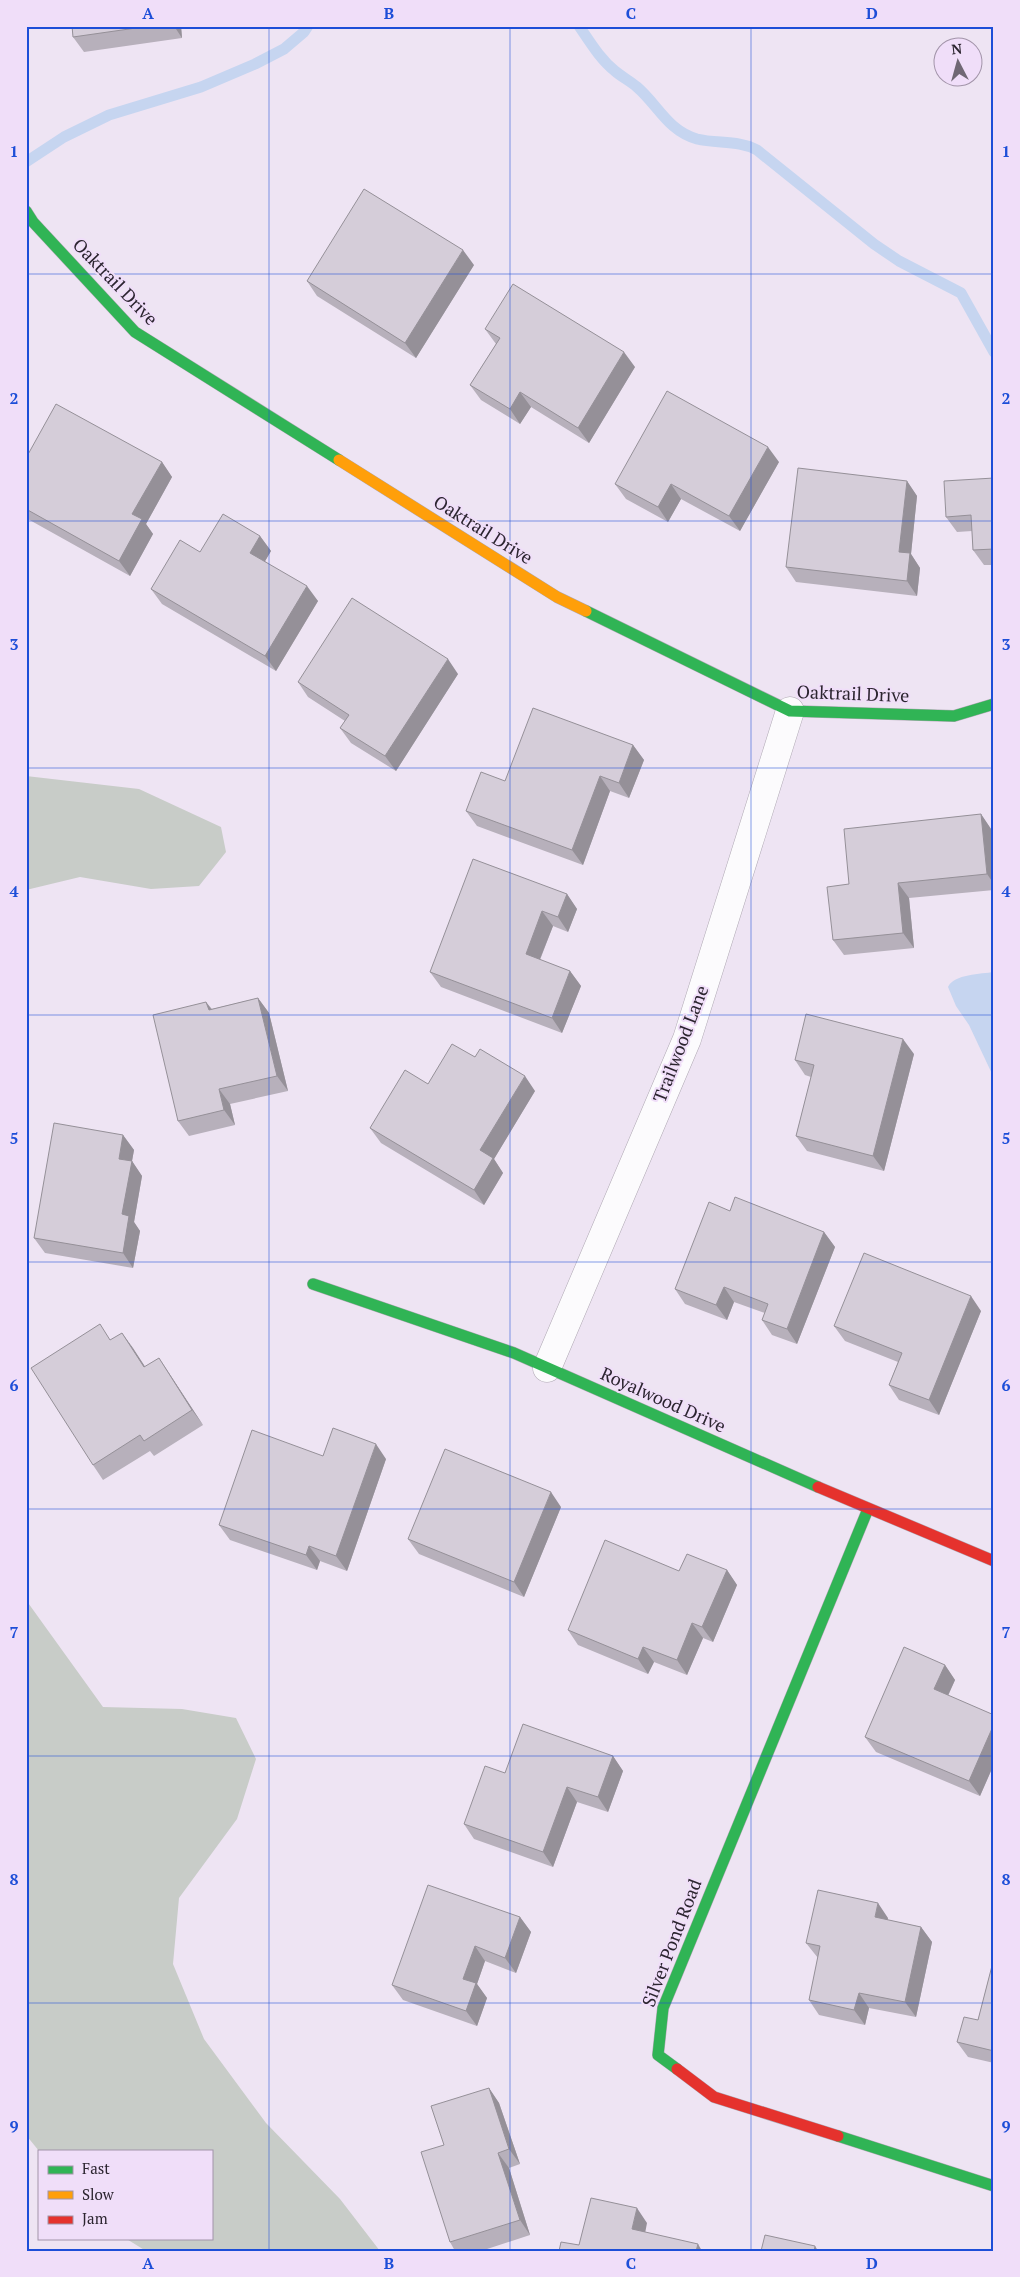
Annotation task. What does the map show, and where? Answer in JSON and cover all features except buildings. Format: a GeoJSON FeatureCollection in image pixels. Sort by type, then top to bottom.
{"type":"FeatureCollection","features":[{"type":"Feature","properties":{"kind":"street","name":"Oaktrail Drive"},"geometry":{"type":"LineString","coordinates":[[26,211],[33,222],[134,332],[557,597],[790,710],[954,716],[994,704]]}},
{"type":"Feature","properties":{"kind":"street","name":"Trailwood Lane"},"geometry":{"type":"LineString","coordinates":[[547,1368],[687,1038],[790,710]]}},
{"type":"Feature","properties":{"kind":"street","name":"Royalwood Drive"},"geometry":{"type":"LineString","coordinates":[[313,1284],[514,1353],[868,1510],[994,1561]]}},
{"type":"Feature","properties":{"kind":"street","name":"Silver Pond Road"},"geometry":{"type":"LineString","coordinates":[[868,1510],[662,2008],[658,2055],[714,2097],[994,2186]]}},
{"type":"Feature","properties":{"kind":"shaded area"},"geometry":{"type":"Polygon","coordinates":[[[26,776],[139,789],[221,827],[226,852],[199,886],[151,889],[80,877],[26,890],[26,776]]]}},
{"type":"Feature","properties":{"kind":"shaded area"},"geometry":{"type":"Polygon","coordinates":[[[26,1600],[103,1707],[182,1709],[236,1718],[256,1759],[237,1819],[179,1898],[173,1964],[204,2039],[266,2123],[340,2199],[380,2251],[146,2251],[128,2240],[212,2240],[212,2150],[38,2150],[26,2135],[26,1600]]]}},
{"type":"Feature","properties":{"kind":"water"},"geometry":{"type":"Polygon","coordinates":[[[994,972],[994,1078],[969,1025],[956,1006],[948,987],[956,979],[962,977],[994,972]]]}},
{"type":"Feature","properties":{"kind":"waterway"},"geometry":{"type":"LineString","coordinates":[[26,162],[64,137],[109,115],[201,87],[255,64],[284,49],[304,32],[308,26]]}},
{"type":"Feature","properties":{"kind":"waterway"},"geometry":{"type":"LineString","coordinates":[[579,26],[605,61],[637,87],[678,130],[697,139],[735,143],[757,150],[874,244],[899,261],[961,293],[994,352]]}},
{"type":"Feature","properties":{"kind":"traffic: fast"},"geometry":{"type":"LineString","coordinates":[[26,211],[33,222],[135,332],[339,460]]}},
{"type":"Feature","properties":{"kind":"traffic: fast"},"geometry":{"type":"LineString","coordinates":[[586,611],[790,711],[954,716],[994,704]]}},
{"type":"Feature","properties":{"kind":"traffic: fast"},"geometry":{"type":"LineString","coordinates":[[313,1284],[514,1353],[818,1487]]}},
{"type":"Feature","properties":{"kind":"traffic: fast"},"geometry":{"type":"LineString","coordinates":[[677,2069],[658,2055],[663,2008],[868,1509]]}},
{"type":"Feature","properties":{"kind":"traffic: fast"},"geometry":{"type":"LineString","coordinates":[[838,2136],[994,2186]]}},
{"type":"Feature","properties":{"kind":"traffic: slow"},"geometry":{"type":"LineString","coordinates":[[339,460],[557,597],[586,611]]}},
{"type":"Feature","properties":{"kind":"traffic: jam"},"geometry":{"type":"LineString","coordinates":[[818,1487],[994,1561]]}},
{"type":"Feature","properties":{"kind":"traffic: jam"},"geometry":{"type":"LineString","coordinates":[[677,2069],[714,2097],[838,2136]]}}]}
